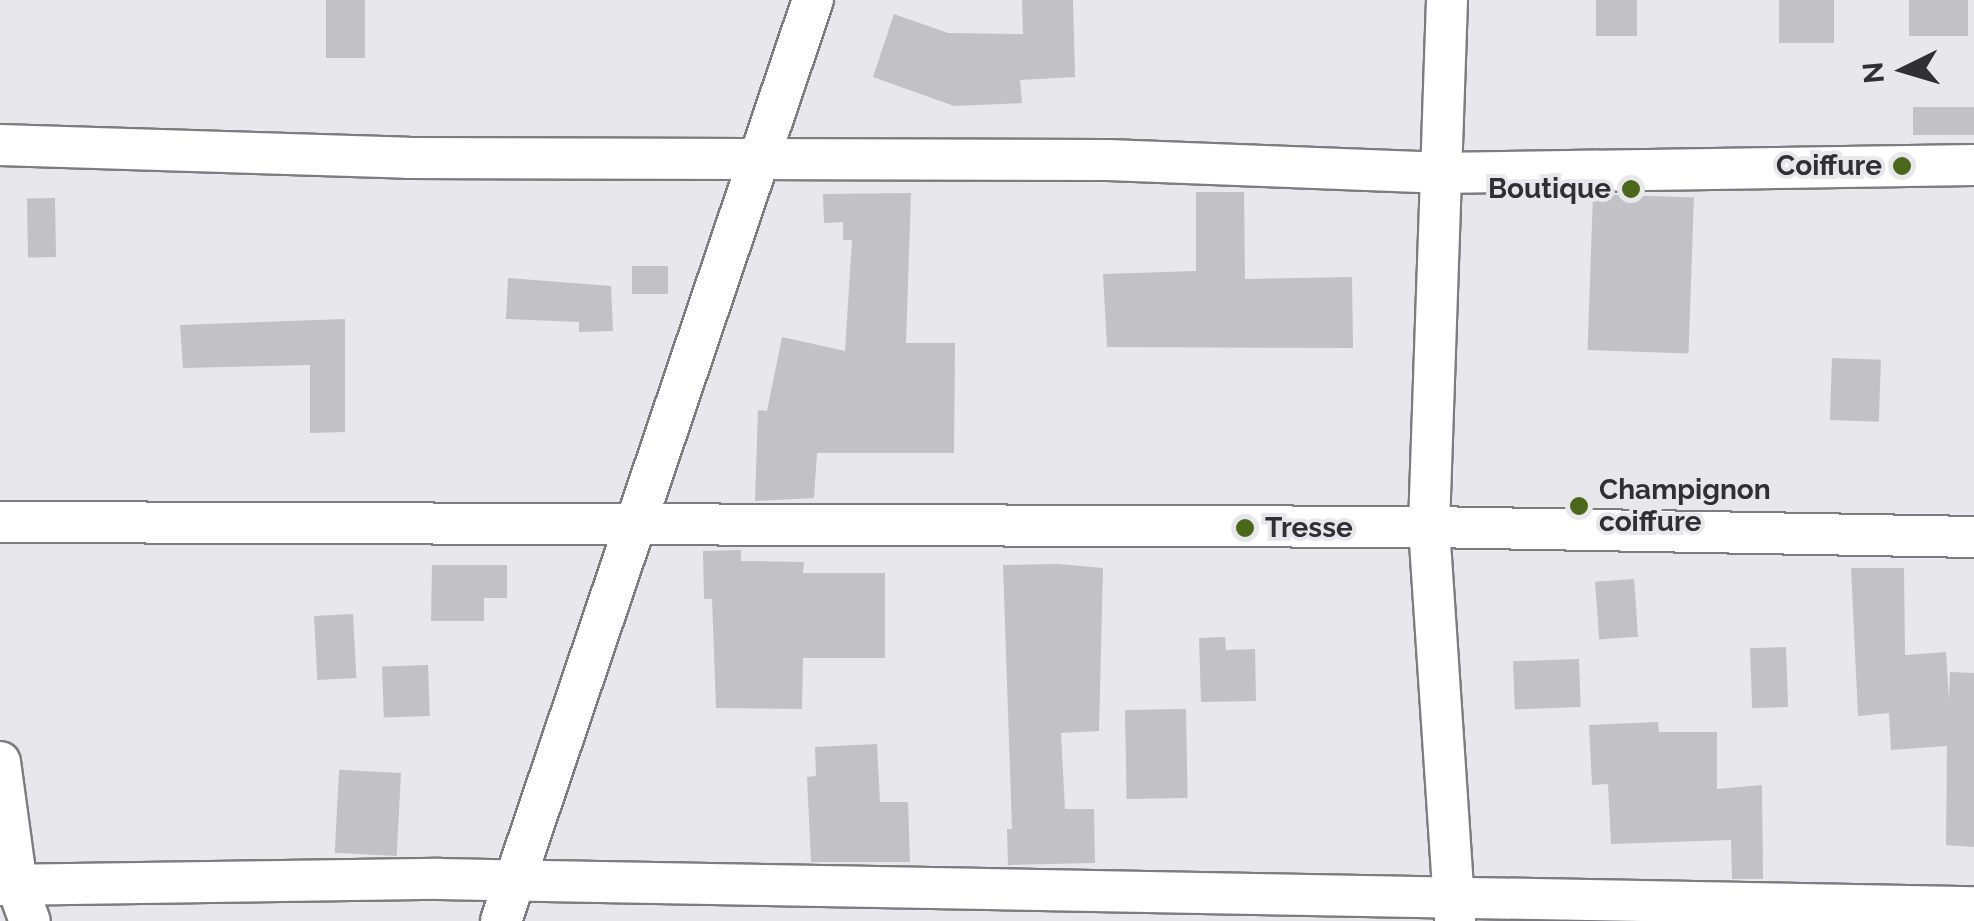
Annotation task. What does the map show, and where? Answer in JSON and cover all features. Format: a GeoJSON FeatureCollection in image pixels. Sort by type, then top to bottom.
{"type":"FeatureCollection","features":[{"type":"Feature","properties":{"kind":"street"},"geometry":{"type":"LineString","coordinates":[[501,921],[813,0]]}},
{"type":"Feature","properties":{"kind":"street"},"geometry":{"type":"LineString","coordinates":[[1447,0],[1428,527],[1456,910]]}},
{"type":"Feature","properties":{"kind":"street"},"geometry":{"type":"LineString","coordinates":[[0,145],[408,158],[758,154],[1438,172],[1974,166]]}},
{"type":"Feature","properties":{"kind":"street"},"geometry":{"type":"LineString","coordinates":[[0,522],[1428,527],[1974,537]]}},
{"type":"Feature","properties":{"kind":"street"},"geometry":{"type":"LineString","coordinates":[[0,762],[16,897],[514,881],[1456,910],[1974,907]]}},
{"type":"Feature","properties":{"kind":"building"},"geometry":{"type":"Polygon","coordinates":[[[326,0],[365,0],[365,58],[326,58],[326,0]]]}},
{"type":"Feature","properties":{"kind":"building"},"geometry":{"type":"Polygon","coordinates":[[[1022,0],[1073,0],[1075,77],[1020,80],[1022,103],[954,106],[873,77],[894,14],[948,33],[1023,34],[1022,0]]]}},
{"type":"Feature","properties":{"kind":"building"},"geometry":{"type":"Polygon","coordinates":[[[1596,0],[1637,0],[1637,36],[1596,36],[1596,0]]]}},
{"type":"Feature","properties":{"kind":"building"},"geometry":{"type":"Polygon","coordinates":[[[1779,0],[1834,0],[1834,43],[1779,43],[1779,0]]]}},
{"type":"Feature","properties":{"kind":"building"},"geometry":{"type":"Polygon","coordinates":[[[1909,0],[1968,0],[1968,36],[1909,36],[1909,0]]]}},
{"type":"Feature","properties":{"kind":"building"},"geometry":{"type":"Polygon","coordinates":[[[1913,107],[1974,107],[1974,135],[1913,135],[1913,107]]]}},
{"type":"Feature","properties":{"kind":"building"},"geometry":{"type":"Polygon","coordinates":[[[1196,192],[1244,192],[1245,279],[1352,277],[1353,348],[1107,347],[1103,274],[1196,271],[1196,192]]]}},
{"type":"Feature","properties":{"kind":"building"},"geometry":{"type":"Polygon","coordinates":[[[911,193],[906,343],[955,343],[954,453],[817,453],[814,498],[755,501],[758,410],[767,411],[782,337],[845,351],[852,240],[843,240],[843,222],[824,223],[823,194],[911,193]]]}},
{"type":"Feature","properties":{"kind":"building"},"geometry":{"type":"Polygon","coordinates":[[[1593,194],[1694,198],[1688,353],[1588,350],[1593,194]]]}},
{"type":"Feature","properties":{"kind":"building"},"geometry":{"type":"Polygon","coordinates":[[[27,198],[55,198],[56,257],[28,257],[27,198]]]}},
{"type":"Feature","properties":{"kind":"building"},"geometry":{"type":"Polygon","coordinates":[[[632,266],[668,266],[668,294],[632,294],[632,266]]]}},
{"type":"Feature","properties":{"kind":"building"},"geometry":{"type":"Polygon","coordinates":[[[508,278],[611,286],[613,331],[579,332],[579,322],[506,319],[508,278]]]}},
{"type":"Feature","properties":{"kind":"building"},"geometry":{"type":"Polygon","coordinates":[[[345,319],[345,432],[310,433],[310,365],[183,368],[180,325],[345,319]]]}},
{"type":"Feature","properties":{"kind":"building"},"geometry":{"type":"Polygon","coordinates":[[[1832,358],[1881,360],[1879,422],[1830,420],[1832,358]]]}},
{"type":"Feature","properties":{"kind":"building"},"geometry":{"type":"Polygon","coordinates":[[[741,550],[741,561],[804,562],[803,573],[885,573],[885,658],[803,658],[802,709],[716,708],[712,599],[704,599],[703,551],[741,550]]]}},
{"type":"Feature","properties":{"kind":"building"},"geometry":{"type":"Polygon","coordinates":[[[432,565],[507,565],[507,598],[484,598],[484,621],[431,621],[432,565]]]}},
{"type":"Feature","properties":{"kind":"building"},"geometry":{"type":"Polygon","coordinates":[[[1003,565],[1103,568],[1099,731],[1061,733],[1065,809],[1094,809],[1095,863],[1008,865],[1007,829],[1012,829],[1003,565]]]}},
{"type":"Feature","properties":{"kind":"building"},"geometry":{"type":"Polygon","coordinates":[[[1851,568],[1904,568],[1905,655],[1946,652],[1949,700],[1950,672],[1974,673],[1974,847],[1946,845],[1947,746],[1891,750],[1889,713],[1858,716],[1851,568]]]}},
{"type":"Feature","properties":{"kind":"building"},"geometry":{"type":"Polygon","coordinates":[[[1634,579],[1638,637],[1599,640],[1595,582],[1634,579]]]}},
{"type":"Feature","properties":{"kind":"building"},"geometry":{"type":"Polygon","coordinates":[[[353,614],[356,678],[317,680],[314,616],[353,614]]]}},
{"type":"Feature","properties":{"kind":"building"},"geometry":{"type":"Polygon","coordinates":[[[1225,637],[1226,650],[1255,649],[1256,701],[1201,702],[1199,638],[1225,637]]]}},
{"type":"Feature","properties":{"kind":"building"},"geometry":{"type":"Polygon","coordinates":[[[1786,647],[1788,707],[1752,708],[1750,648],[1786,647]]]}},
{"type":"Feature","properties":{"kind":"building"},"geometry":{"type":"Polygon","coordinates":[[[1579,659],[1581,707],[1515,709],[1513,661],[1579,659]]]}},
{"type":"Feature","properties":{"kind":"building"},"geometry":{"type":"Polygon","coordinates":[[[428,665],[430,716],[384,718],[382,667],[428,665]]]}},
{"type":"Feature","properties":{"kind":"building"},"geometry":{"type":"Polygon","coordinates":[[[1186,709],[1188,798],[1127,799],[1125,710],[1186,709]]]}},
{"type":"Feature","properties":{"kind":"building"},"geometry":{"type":"Polygon","coordinates":[[[1658,722],[1659,732],[1717,732],[1717,789],[1762,785],[1763,879],[1732,879],[1731,840],[1611,844],[1608,784],[1592,785],[1589,725],[1658,722]]]}},
{"type":"Feature","properties":{"kind":"building"},"geometry":{"type":"Polygon","coordinates":[[[877,744],[880,802],[908,802],[910,862],[811,862],[807,777],[816,776],[815,747],[877,744]]]}},
{"type":"Feature","properties":{"kind":"building"},"geometry":{"type":"Polygon","coordinates":[[[339,770],[401,773],[397,856],[335,853],[339,770]]]}},
{"type":"Feature","properties":{"kind":"place","name":"Coiffure"},"geometry":{"type":"Point","coordinates":[1902,166]}},
{"type":"Feature","properties":{"kind":"place","name":"Boutique"},"geometry":{"type":"Point","coordinates":[1631,189]}},
{"type":"Feature","properties":{"kind":"place","name":"Champignon coiffure"},"geometry":{"type":"Point","coordinates":[1579,506]}},
{"type":"Feature","properties":{"kind":"place","name":"Tresse"},"geometry":{"type":"Point","coordinates":[1245,528]}}]}
